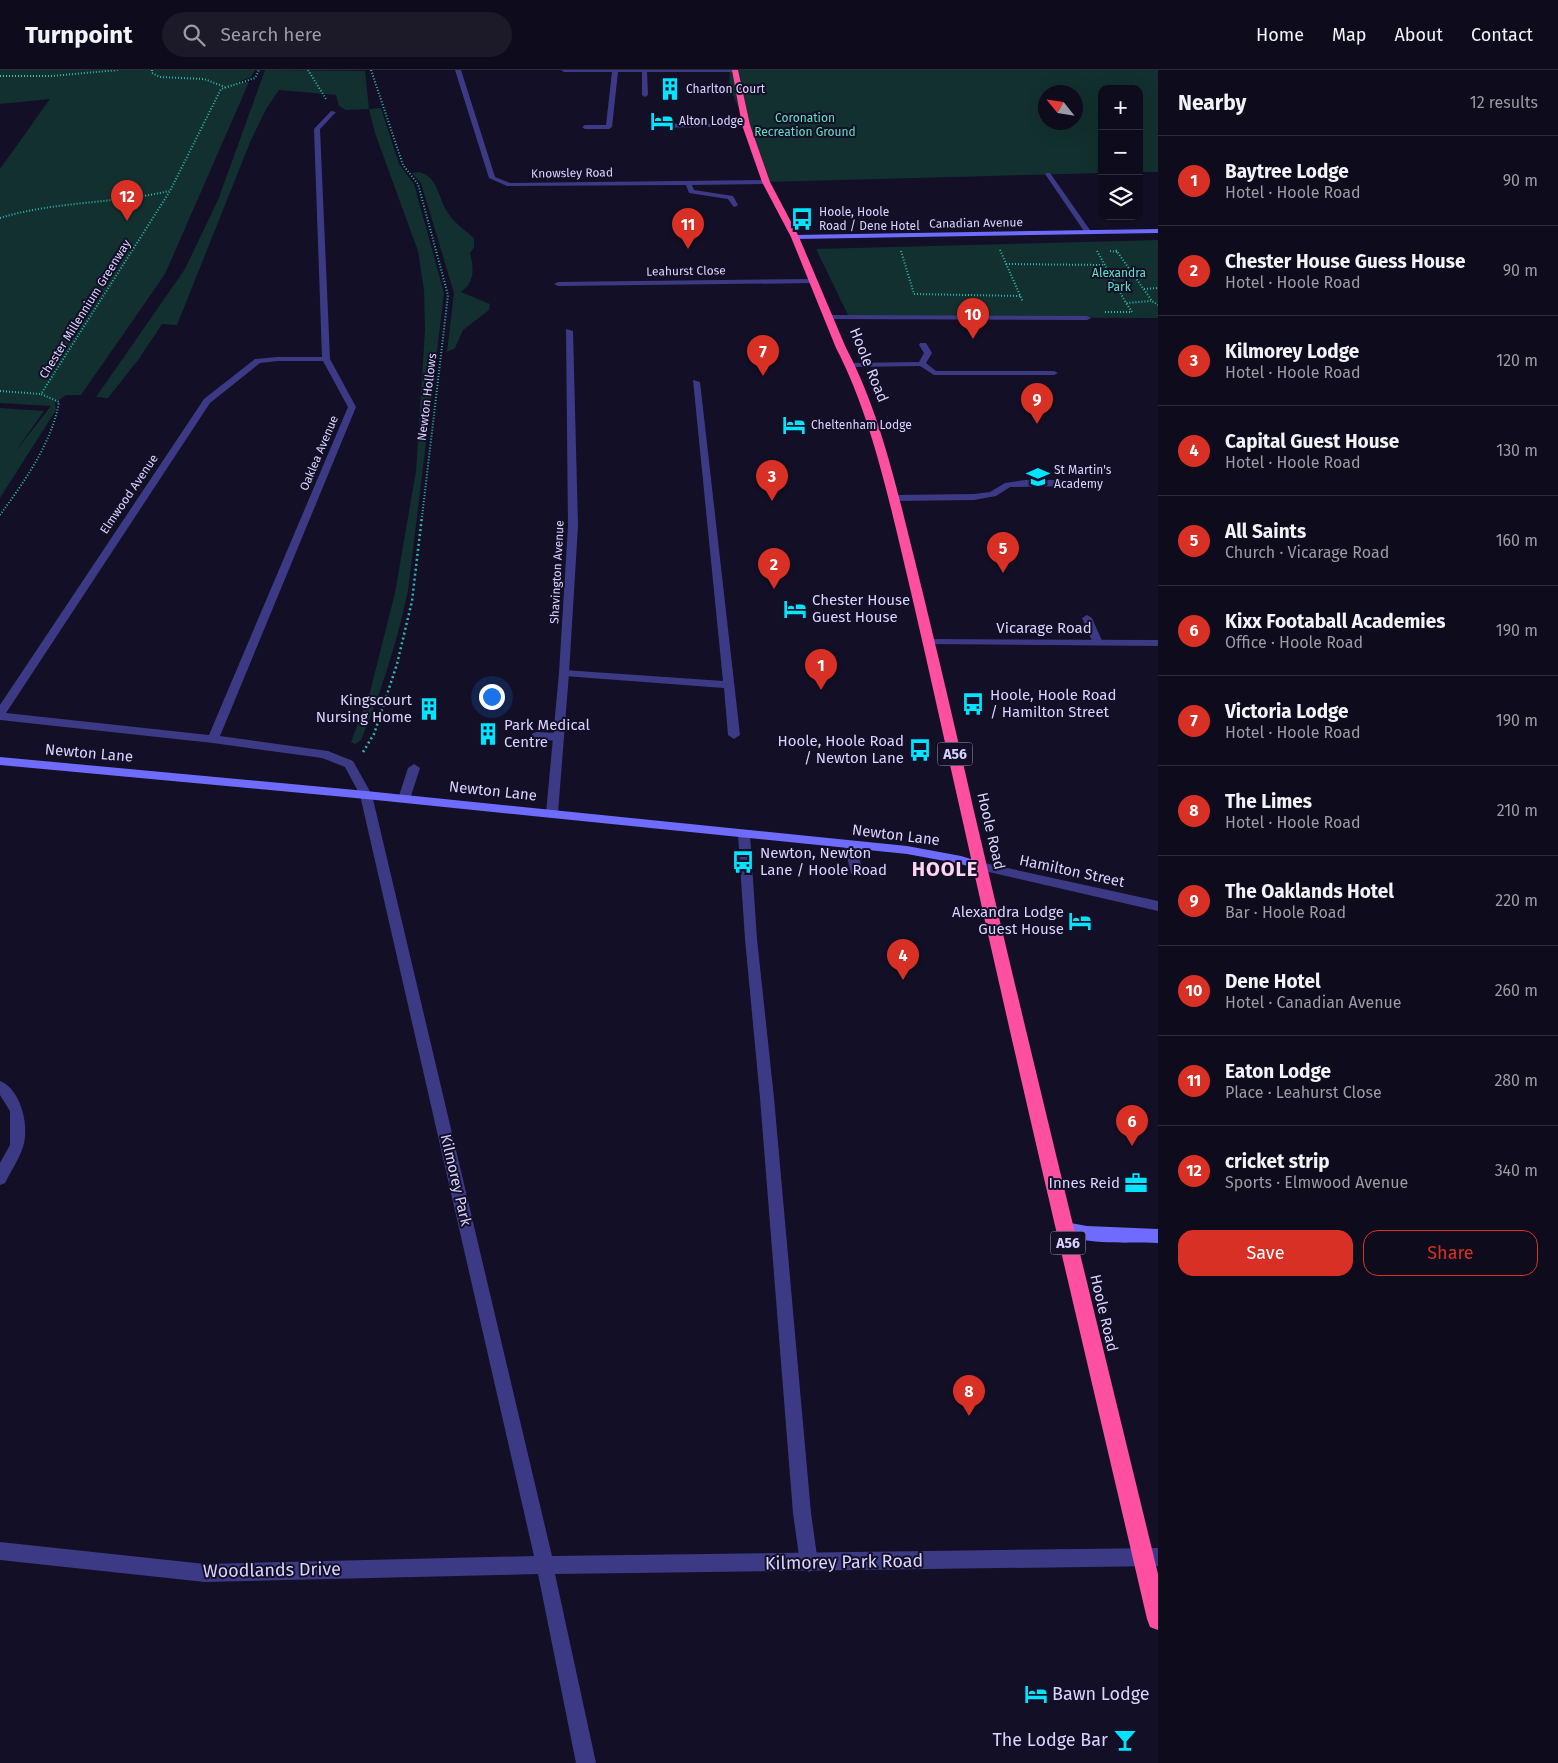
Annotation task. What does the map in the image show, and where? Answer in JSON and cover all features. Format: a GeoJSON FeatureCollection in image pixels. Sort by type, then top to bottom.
{"type":"FeatureCollection","features":[{"type":"Feature","properties":{"kind":"highway","name":"Hoole Road"},"geometry":{"type":"LineString","coordinates":[[735,70],[746,125],[766,182],[795,237],[841,348],[850,365],[867,410],[894,498],[1065,1229],[1150,1557],[1158,1619]]}},
{"type":"Feature","properties":{"kind":"street","name":"Knowsley Road"},"geometry":{"type":"LineString","coordinates":[[458,70],[492,178],[509,185],[766,182]]}},
{"type":"Feature","properties":{"kind":"street"},"geometry":{"type":"LineString","coordinates":[[564,70],[735,70]]}},
{"type":"Feature","properties":{"kind":"street"},"geometry":{"type":"LineString","coordinates":[[585,127],[609,127],[615,71]]}},
{"type":"Feature","properties":{"kind":"street"},"geometry":{"type":"LineString","coordinates":[[644,71],[645,95]]}},
{"type":"Feature","properties":{"kind":"street","name":"Oaklea Avenue"},"geometry":{"type":"LineString","coordinates":[[213,739],[352,407],[326,359],[317,129],[333,112]]}},
{"type":"Feature","properties":{"kind":"street"},"geometry":{"type":"LineString","coordinates":[[655,126],[746,125]]}},
{"type":"Feature","properties":{"kind":"street"},"geometry":{"type":"LineString","coordinates":[[1048,174],[1088,233]]}},
{"type":"Feature","properties":{"kind":"street"},"geometry":{"type":"LineString","coordinates":[[688,182],[691,192],[731,197],[735,205]]}},
{"type":"Feature","properties":{"kind":"street","name":"Canadian Avenue"},"geometry":{"type":"LineString","coordinates":[[795,237],[1158,231]]}},
{"type":"Feature","properties":{"kind":"street","name":"Leahurst Close"},"geometry":{"type":"LineString","coordinates":[[558,284],[814,281]]}},
{"type":"Feature","properties":{"kind":"street"},"geometry":{"type":"LineString","coordinates":[[829,317],[1087,318]]}},
{"type":"Feature","properties":{"kind":"street","name":"Shavington Avenue"},"geometry":{"type":"LineString","coordinates":[[552,813],[564,673],[573,526],[569,331]]}},
{"type":"Feature","properties":{"kind":"street"},"geometry":{"type":"LineString","coordinates":[[922,364],[928,353],[923,345]]}},
{"type":"Feature","properties":{"kind":"street","name":"Elmwood Avenue"},"geometry":{"type":"LineString","coordinates":[[0,712],[207,401],[258,361],[326,359]]}},
{"type":"Feature","properties":{"kind":"street"},"geometry":{"type":"LineString","coordinates":[[850,365],[922,364],[934,373],[1054,374]]}},
{"type":"Feature","properties":{"kind":"street"},"geometry":{"type":"LineString","coordinates":[[696,382],[734,735]]}},
{"type":"Feature","properties":{"kind":"street"},"geometry":{"type":"LineString","coordinates":[[894,498],[974,496],[993,494],[1008,485],[1075,483]]}},
{"type":"Feature","properties":{"kind":"street"},"geometry":{"type":"LineString","coordinates":[[1087,618],[1098,643]]}},
{"type":"Feature","properties":{"kind":"street","name":"Vicarage Road"},"geometry":{"type":"LineString","coordinates":[[929,642],[1158,643]]}},
{"type":"Feature","properties":{"kind":"street"},"geometry":{"type":"LineString","coordinates":[[564,673],[729,685]]}},
{"type":"Feature","properties":{"kind":"street"},"geometry":{"type":"LineString","coordinates":[[0,716],[213,739],[324,754],[349,764],[366,795]]}},
{"type":"Feature","properties":{"kind":"street"},"geometry":{"type":"LineString","coordinates":[[537,736],[558,737]]}},
{"type":"Feature","properties":{"kind":"street","name":"Newton Lane"},"geometry":{"type":"LineString","coordinates":[[0,761],[552,813],[744,835],[907,850],[961,860],[980,866]]}},
{"type":"Feature","properties":{"kind":"street"},"geometry":{"type":"LineString","coordinates":[[404,799],[414,768]]}},
{"type":"Feature","properties":{"kind":"street","name":"Kilmorey Park"},"geometry":{"type":"LineString","coordinates":[[366,795],[545,1565],[586,1763]]}},
{"type":"Feature","properties":{"kind":"street"},"geometry":{"type":"LineString","coordinates":[[744,835],[751,939],[766,1088],[802,1513],[809,1563]]}},
{"type":"Feature","properties":{"kind":"street"},"geometry":{"type":"LineString","coordinates":[[850,845],[857,873]]}},
{"type":"Feature","properties":{"kind":"street","name":"Hamilton Street"},"geometry":{"type":"LineString","coordinates":[[980,866],[1158,906]]}},
{"type":"Feature","properties":{"kind":"street"},"geometry":{"type":"LineString","coordinates":[[0,1087],[6,1092],[17,1110],[17,1145],[0,1178]]}},
{"type":"Feature","properties":{"kind":"street"},"geometry":{"type":"LineString","coordinates":[[1065,1229],[1087,1233],[1158,1236]]}},
{"type":"Feature","properties":{"kind":"street","name":"Woodlands Drive"},"geometry":{"type":"LineString","coordinates":[[0,1551],[205,1573],[545,1565]]}},
{"type":"Feature","properties":{"kind":"street","name":"Kilmorey Park Road"},"geometry":{"type":"LineString","coordinates":[[545,1565],[1150,1557]]}},
{"type":"Feature","properties":{"kind":"path"},"geometry":{"type":"LineString","coordinates":[[42,76],[46,70]]}},
{"type":"Feature","properties":{"kind":"path"},"geometry":{"type":"LineString","coordinates":[[0,76],[42,76],[118,70]]}},
{"type":"Feature","properties":{"kind":"path"},"geometry":{"type":"LineString","coordinates":[[152,70],[152,73],[160,77],[204,79],[226,87],[255,78],[259,70]]}},
{"type":"Feature","properties":{"kind":"path"},"geometry":{"type":"LineString","coordinates":[[308,70],[333,112]]}},
{"type":"Feature","properties":{"kind":"path","name":"Newton Hollows"},"geometry":{"type":"LineString","coordinates":[[372,70],[403,165],[418,184],[448,296],[412,601],[397,664],[374,734]]}},
{"type":"Feature","properties":{"kind":"path","name":"Chester Millennium Greenway"},"geometry":{"type":"LineString","coordinates":[[0,515],[47,438],[59,410],[59,402],[41,394],[170,191],[221,88],[226,87]]}},
{"type":"Feature","properties":{"kind":"path"},"geometry":{"type":"LineString","coordinates":[[0,218],[45,206],[130,199],[170,191]]}},
{"type":"Feature","properties":{"kind":"path"},"geometry":{"type":"LineString","coordinates":[[1106,232],[1117,252],[1143,289],[1152,301],[1158,305]]}},
{"type":"Feature","properties":{"kind":"path"},"geometry":{"type":"LineString","coordinates":[[901,250],[914,294],[1020,296]]}},
{"type":"Feature","properties":{"kind":"path"},"geometry":{"type":"LineString","coordinates":[[1096,251],[1126,302],[1152,301]]}},
{"type":"Feature","properties":{"kind":"path"},"geometry":{"type":"LineString","coordinates":[[1006,264],[1104,265]]}},
{"type":"Feature","properties":{"kind":"path"},"geometry":{"type":"LineString","coordinates":[[1143,289],[1158,288]]}},
{"type":"Feature","properties":{"kind":"path"},"geometry":{"type":"LineString","coordinates":[[0,392],[41,394]]}},
{"type":"Feature","properties":{"kind":"green space"},"geometry":{"type":"Polygon","coordinates":[[[0,70],[255,70],[251,77],[236,83],[249,82],[165,274],[81,395],[66,395],[55,403],[56,410],[0,498],[0,408],[44,411],[15,452],[51,406],[0,403],[0,169],[50,99],[0,104],[0,70]]]}},
{"type":"Feature","properties":{"kind":"green space"},"geometry":{"type":"Polygon","coordinates":[[[265,70],[365,71],[369,109],[346,110],[339,106],[336,95],[279,90],[266,109],[251,140],[177,325],[162,324],[138,360],[108,398],[96,397],[185,269],[218,200],[265,70]]]}},
{"type":"Feature","properties":{"kind":"green space","name":"Coronation Recreation Ground"},"geometry":{"type":"Polygon","coordinates":[[[730,70],[1158,70],[1158,172],[1143,172],[1143,85],[1098,85],[1098,173],[766,182],[746,125],[729,86],[730,70]]]}},
{"type":"Feature","properties":{"kind":"green space"},"geometry":{"type":"Polygon","coordinates":[[[381,108],[399,164],[414,184],[444,293],[408,591],[399,630],[376,703],[361,740],[355,744],[351,742],[370,692],[395,593],[416,471],[425,330],[424,290],[418,251],[375,133],[369,109],[381,108]]]}},
{"type":"Feature","properties":{"kind":"green space"},"geometry":{"type":"Polygon","coordinates":[[[419,172],[431,179],[451,217],[474,238],[474,247],[470,253],[472,264],[471,279],[466,288],[461,292],[490,304],[489,310],[463,330],[455,348],[447,352],[454,293],[421,183],[412,173],[419,172]]]}},
{"type":"Feature","properties":{"kind":"green space","name":"Alexandra Park"},"geometry":{"type":"Polygon","coordinates":[[[1158,240],[1158,318],[849,317],[816,249],[1158,240]]]}},
{"type":"Feature","properties":{"kind":"place","name":"Charlton Court"},"geometry":{"type":"Point","coordinates":[670,89]}},
{"type":"Feature","properties":{"kind":"place","name":"Alton Lodge"},"geometry":{"type":"Point","coordinates":[662,121]}},
{"type":"Feature","properties":{"kind":"place","name":"Hoole, Hoole Road / Dene Hotel"},"geometry":{"type":"Point","coordinates":[802,219]}},
{"type":"Feature","properties":{"kind":"place","name":"cricket strip"},"geometry":{"type":"Point","coordinates":[127,221]}},
{"type":"Feature","properties":{"kind":"place","name":"Eaton Lodge"},"geometry":{"type":"Point","coordinates":[688,249]}},
{"type":"Feature","properties":{"kind":"place","name":"Dene Hotel"},"geometry":{"type":"Point","coordinates":[973,339]}},
{"type":"Feature","properties":{"kind":"place","name":"Victoria Lodge"},"geometry":{"type":"Point","coordinates":[763,376]}},
{"type":"Feature","properties":{"kind":"place","name":"The Oaklands Hotel"},"geometry":{"type":"Point","coordinates":[1037,424]}},
{"type":"Feature","properties":{"kind":"place","name":"Cheltenham Lodge"},"geometry":{"type":"Point","coordinates":[794,425]}},
{"type":"Feature","properties":{"kind":"place","name":"St Martin's Academy"},"geometry":{"type":"Point","coordinates":[1038,477]}},
{"type":"Feature","properties":{"kind":"place","name":"Kilmorey Lodge"},"geometry":{"type":"Point","coordinates":[772,501]}},
{"type":"Feature","properties":{"kind":"place","name":"All Saints"},"geometry":{"type":"Point","coordinates":[1003,573]}},
{"type":"Feature","properties":{"kind":"place","name":"Chester House Guess House"},"geometry":{"type":"Point","coordinates":[774,589]}},
{"type":"Feature","properties":{"kind":"place","name":"Chester House Guest House"},"geometry":{"type":"Point","coordinates":[795,609]}},
{"type":"Feature","properties":{"kind":"place","name":"Baytree Lodge"},"geometry":{"type":"Point","coordinates":[821,690]}},
{"type":"Feature","properties":{"kind":"place","name":"Hoole, Hoole Road / Hamilton Street"},"geometry":{"type":"Point","coordinates":[973,704]}},
{"type":"Feature","properties":{"kind":"place","name":"Kingscourt Nursing Home"},"geometry":{"type":"Point","coordinates":[429,709]}},
{"type":"Feature","properties":{"kind":"place","name":"Park Medical Centre"},"geometry":{"type":"Point","coordinates":[488,734]}},
{"type":"Feature","properties":{"kind":"place","name":"Hoole, Hoole Road / Newton Lane"},"geometry":{"type":"Point","coordinates":[920,750]}},
{"type":"Feature","properties":{"kind":"place","name":"Newton, Newton Lane / Hoole Road"},"geometry":{"type":"Point","coordinates":[743,862]}},
{"type":"Feature","properties":{"kind":"place","name":"Alexandra Lodge Guest House"},"geometry":{"type":"Point","coordinates":[1080,921]}},
{"type":"Feature","properties":{"kind":"place","name":"Capital Guest House"},"geometry":{"type":"Point","coordinates":[903,980]}},
{"type":"Feature","properties":{"kind":"place","name":"Kixx Footaball Academies"},"geometry":{"type":"Point","coordinates":[1132,1146]}},
{"type":"Feature","properties":{"kind":"place","name":"Innes Reid"},"geometry":{"type":"Point","coordinates":[1136,1183]}},
{"type":"Feature","properties":{"kind":"place","name":"The Limes"},"geometry":{"type":"Point","coordinates":[969,1416]}},
{"type":"Feature","properties":{"kind":"place","name":"Bawn Lodge"},"geometry":{"type":"Point","coordinates":[1036,1694]}},
{"type":"Feature","properties":{"kind":"place","name":"The Lodge Bar"},"geometry":{"type":"Point","coordinates":[1125,1740]}},
{"type":"Feature","properties":{"kind":"district","name":"HOOLE"},"geometry":{"type":"Point","coordinates":[945,869]}}]}
